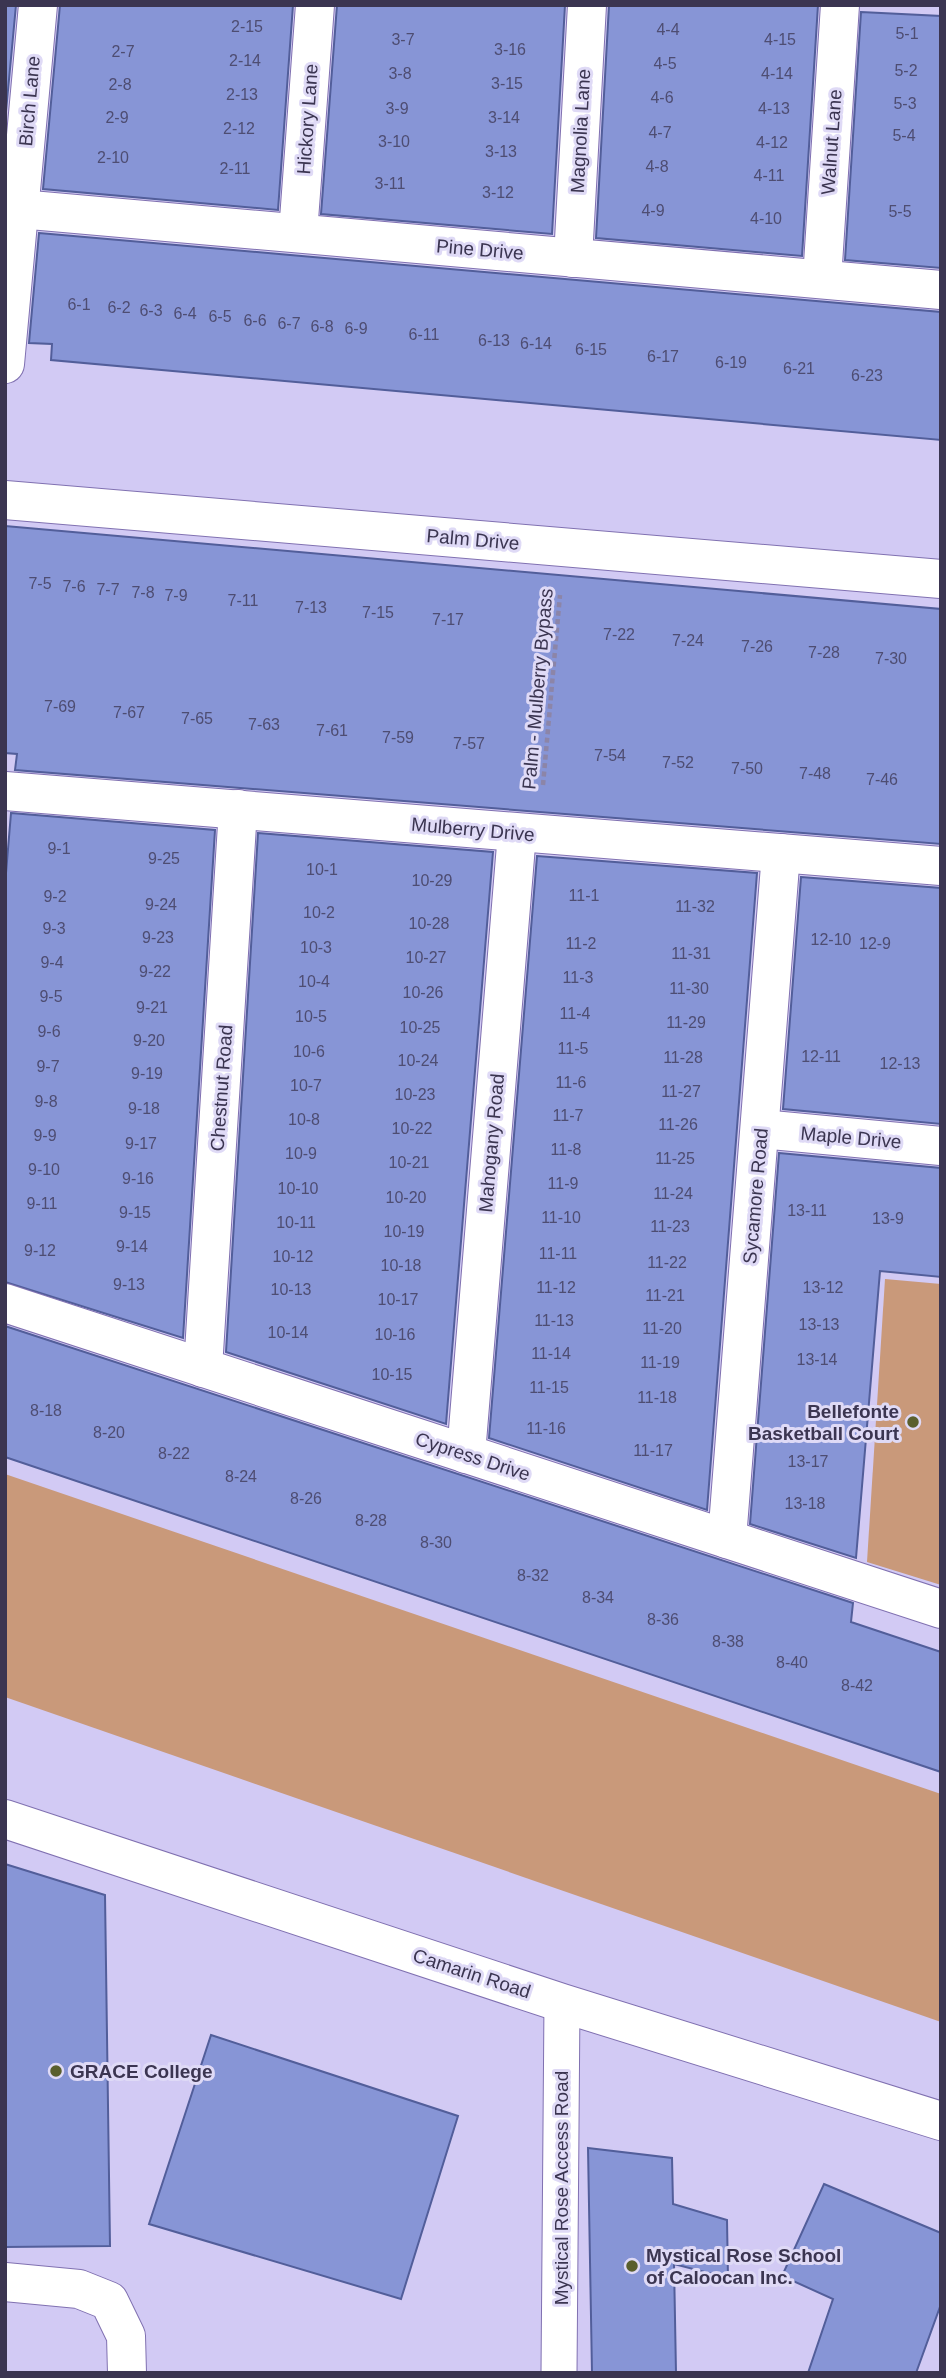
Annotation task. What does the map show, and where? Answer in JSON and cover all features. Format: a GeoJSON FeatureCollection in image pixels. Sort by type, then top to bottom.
{"type":"FeatureCollection","features":[{"type":"Feature","properties":{"kind":"street","name":"Birch Lane"},"geometry":{"type":"LineString","coordinates":[[5,364],[38,5]]}},
{"type":"Feature","properties":{"kind":"street","name":"Hickory Lane"},"geometry":{"type":"LineString","coordinates":[[298,233],[315,5]]}},
{"type":"Feature","properties":{"kind":"street","name":"Magnolia Lane"},"geometry":{"type":"LineString","coordinates":[[573,258],[587,5]]}},
{"type":"Feature","properties":{"kind":"street","name":"Walnut Lane"},"geometry":{"type":"LineString","coordinates":[[822,279],[840,5]]}},
{"type":"Feature","properties":{"kind":"street","name":"Pine Drive"},"geometry":{"type":"LineString","coordinates":[[19,209],[941,290]]}},
{"type":"Feature","properties":{"kind":"street","name":"Palm Drive"},"geometry":{"type":"LineString","coordinates":[[5,500],[941,579]]}},
{"type":"Feature","properties":{"kind":"street","name":"Mulberry Drive"},"geometry":{"type":"LineString","coordinates":[[5,792],[941,866]]}},
{"type":"Feature","properties":{"kind":"street","name":"Chestnut Road"},"geometry":{"type":"LineString","coordinates":[[203,1368],[238,809]]}},
{"type":"Feature","properties":{"kind":"street","name":"Mahogany Road"},"geometry":{"type":"LineString","coordinates":[[466,1454],[527,833]]}},
{"type":"Feature","properties":{"kind":"street","name":"Sycamore Road"},"geometry":{"type":"LineString","coordinates":[[727,1539],[781,853]]}},
{"type":"Feature","properties":{"kind":"street","name":"Maple Drive"},"geometry":{"type":"LineString","coordinates":[[761,1129],[941,1146]]}},
{"type":"Feature","properties":{"kind":"street","name":"Cypress Drive"},"geometry":{"type":"LineString","coordinates":[[5,1303],[941,1609]]}},
{"type":"Feature","properties":{"kind":"street","name":"Camarin Road"},"geometry":{"type":"LineString","coordinates":[[5,1819],[562,2003],[941,2121]]}},
{"type":"Feature","properties":{"kind":"street"},"geometry":{"type":"LineString","coordinates":[[5,2281],[79,2289],[109,2301],[126,2336],[127,2373]]}},
{"type":"Feature","properties":{"kind":"lane","name":"Mystical Rose Access Road"},"geometry":{"type":"LineString","coordinates":[[559,2373],[562,2003]]}},
{"type":"Feature","properties":{"kind":"path","name":"Palm - Mulberry Bypass"},"geometry":{"type":"LineString","coordinates":[[527,833],[565,547]]}},
{"type":"Feature","properties":{"kind":"shaded area","name":"Bellefonte Basketball Court"},"geometry":{"type":"Polygon","coordinates":[[[885,1279],[941,1284],[941,1585],[867,1562],[885,1279]]]}},
{"type":"Feature","properties":{"kind":"shaded area"},"geometry":{"type":"Polygon","coordinates":[[[5,1474],[941,1794],[941,2022],[5,1697],[5,1474]]]}},
{"type":"Feature","properties":{"kind":"building"},"geometry":{"type":"Polygon","coordinates":[[[5,5],[16,5],[5,122],[5,5]]]}},
{"type":"Feature","properties":{"kind":"building"},"geometry":{"type":"Polygon","coordinates":[[[60,5],[293,5],[278,210],[43,189],[60,5]]]}},
{"type":"Feature","properties":{"kind":"building"},"geometry":{"type":"Polygon","coordinates":[[[337,5],[565,5],[552,234],[321,214],[337,5]]]}},
{"type":"Feature","properties":{"kind":"building"},"geometry":{"type":"Polygon","coordinates":[[[609,5],[818,5],[802,256],[596,238],[609,5]]]}},
{"type":"Feature","properties":{"kind":"building"},"geometry":{"type":"Polygon","coordinates":[[[861,12],[941,16],[941,268],[845,260],[861,12]]]}},
{"type":"Feature","properties":{"kind":"building"},"geometry":{"type":"Polygon","coordinates":[[[39,233],[941,312],[941,440],[51,360],[52,344],[29,343],[39,233]]]}},
{"type":"Feature","properties":{"kind":"building"},"geometry":{"type":"Polygon","coordinates":[[[5,526],[941,609],[941,844],[15,770],[17,754],[5,753],[5,526]]]}},
{"type":"Feature","properties":{"kind":"building"},"geometry":{"type":"Polygon","coordinates":[[[11,813],[215,830],[183,1338],[5,1282],[5,885],[11,813]]]}},
{"type":"Feature","properties":{"kind":"building"},"geometry":{"type":"Polygon","coordinates":[[[258,833],[493,852],[446,1424],[226,1352],[258,833]]]}},
{"type":"Feature","properties":{"kind":"building"},"geometry":{"type":"Polygon","coordinates":[[[537,856],[757,873],[707,1510],[489,1438],[537,856]]]}},
{"type":"Feature","properties":{"kind":"building"},"geometry":{"type":"Polygon","coordinates":[[[801,877],[941,888],[941,1124],[783,1109],[801,877]]]}},
{"type":"Feature","properties":{"kind":"building"},"geometry":{"type":"Polygon","coordinates":[[[779,1153],[941,1168],[941,1277],[880,1271],[856,1558],[750,1524],[779,1153]]]}},
{"type":"Feature","properties":{"kind":"building"},"geometry":{"type":"Polygon","coordinates":[[[5,1326],[853,1603],[851,1622],[941,1652],[941,1772],[5,1457],[5,1326]]]}},
{"type":"Feature","properties":{"kind":"building","name":"GRACE College"},"geometry":{"type":"Polygon","coordinates":[[[5,1864],[105,1895],[110,2246],[5,2247],[5,1864]]]}},
{"type":"Feature","properties":{"kind":"building"},"geometry":{"type":"Polygon","coordinates":[[[211,2035],[458,2116],[401,2299],[149,2224],[211,2035]]]}},
{"type":"Feature","properties":{"kind":"building","name":"Mystical Rose School of Caloocan Inc."},"geometry":{"type":"Polygon","coordinates":[[[588,2148],[672,2158],[673,2204],[727,2220],[728,2278],[674,2264],[676,2373],[592,2373],[588,2148]]]}},
{"type":"Feature","properties":{"kind":"building"},"geometry":{"type":"Polygon","coordinates":[[[824,2184],[941,2233],[941,2304],[916,2373],[808,2373],[833,2299],[782,2276],[824,2184]]]}},
{"type":"Feature","properties":{"kind":"place","name":"Bellefonte Basketball Court"},"geometry":{"type":"Point","coordinates":[913,1422]}},
{"type":"Feature","properties":{"kind":"place","name":"GRACE College"},"geometry":{"type":"Point","coordinates":[56,2071]}},
{"type":"Feature","properties":{"kind":"place","name":"Mystical Rose School of Caloocan Inc."},"geometry":{"type":"Point","coordinates":[632,2266]}}]}
